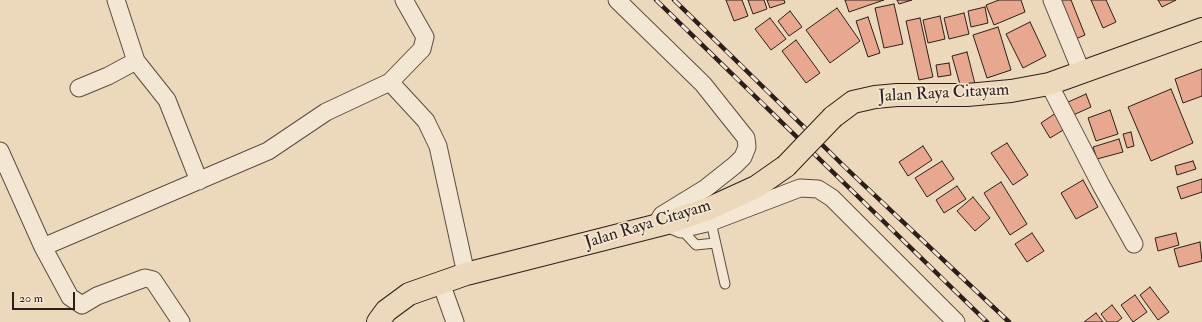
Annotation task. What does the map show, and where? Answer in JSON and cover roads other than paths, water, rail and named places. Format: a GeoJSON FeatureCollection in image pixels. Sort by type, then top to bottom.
{"type":"FeatureCollection","features":[{"type":"Feature","properties":{"kind":"main road","name":"Jalan Raya Citayam"},"geometry":{"type":"LineString","coordinates":[[378,322],[386,311],[409,294],[466,274],[668,226],[710,208],[756,186],[786,166],[832,117],[853,102],[897,94],[967,95],[1011,91],[1049,84],[1202,29]]}},
{"type":"Feature","properties":{"kind":"street"},"geometry":{"type":"LineString","coordinates":[[116,0],[136,61],[167,100],[200,181]]}},
{"type":"Feature","properties":{"kind":"street"},"geometry":{"type":"LineString","coordinates":[[43,248],[268,151],[326,112],[390,82],[422,49],[425,37],[404,0]]}},
{"type":"Feature","properties":{"kind":"street"},"geometry":{"type":"LineString","coordinates":[[617,0],[703,84],[746,138],[747,147],[743,157],[735,165],[706,188],[662,215],[668,226],[711,222],[800,188],[818,189],[832,198],[956,322]]}},
{"type":"Feature","properties":{"kind":"street"},"geometry":{"type":"LineString","coordinates":[[1052,0],[1082,73]]}},
{"type":"Feature","properties":{"kind":"street"},"geometry":{"type":"LineString","coordinates":[[79,88],[108,76],[136,61]]}},
{"type":"Feature","properties":{"kind":"street"},"geometry":{"type":"LineString","coordinates":[[390,82],[426,121],[438,146],[466,274]]}},
{"type":"Feature","properties":{"kind":"street"},"geometry":{"type":"LineString","coordinates":[[1049,84],[1101,185],[1134,244]]}},
{"type":"Feature","properties":{"kind":"street"},"geometry":{"type":"LineString","coordinates":[[0,151],[43,248],[70,297],[82,305],[97,296],[145,278],[153,280],[181,322]]}},
{"type":"Feature","properties":{"kind":"street"},"geometry":{"type":"LineString","coordinates":[[441,283],[455,322]]}},
{"type":"Feature","properties":{"kind":"lane"},"geometry":{"type":"LineString","coordinates":[[711,222],[725,284]]}},
{"type":"Feature","properties":{"kind":"lane"},"geometry":{"type":"LineString","coordinates":[[668,226],[696,245],[715,243]]}},
{"type":"Feature","properties":{"kind":"railway"},"geometry":{"type":"LineString","coordinates":[[656,0],[987,322]]}},
{"type":"Feature","properties":{"kind":"railway"},"geometry":{"type":"LineString","coordinates":[[674,0],[848,170],[1009,322]]}}]}
